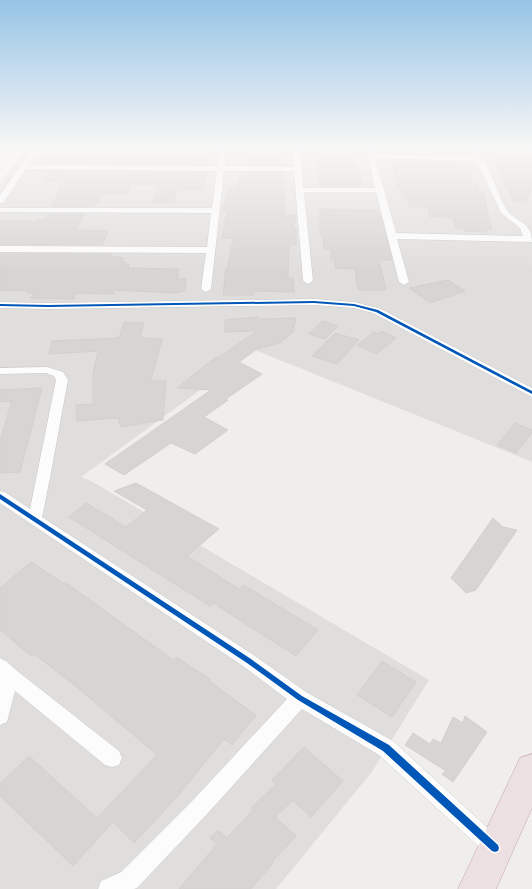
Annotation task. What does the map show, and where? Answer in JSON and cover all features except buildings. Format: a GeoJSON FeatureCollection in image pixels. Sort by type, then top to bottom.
{"type":"FeatureCollection","features":[{"type":"Feature","properties":{"kind":"highway"},"geometry":{"type":"LineString","coordinates":[[477,889],[532,770]]}},
{"type":"Feature","properties":{"kind":"street"},"geometry":{"type":"LineString","coordinates":[[0,201],[7,190]]}},
{"type":"Feature","properties":{"kind":"street"},"geometry":{"type":"LineString","coordinates":[[206,289],[218,190]]}},
{"type":"Feature","properties":{"kind":"street"},"geometry":{"type":"LineString","coordinates":[[300,190],[308,281]]}},
{"type":"Feature","properties":{"kind":"street"},"geometry":{"type":"LineString","coordinates":[[380,190],[404,282]]}},
{"type":"Feature","properties":{"kind":"street"},"geometry":{"type":"LineString","coordinates":[[392,236],[530,239],[524,227],[505,213],[494,190]]}},
{"type":"Feature","properties":{"kind":"street"},"geometry":{"type":"LineString","coordinates":[[0,210],[216,211]]}},
{"type":"Feature","properties":{"kind":"street"},"geometry":{"type":"LineString","coordinates":[[0,249],[211,250]]}},
{"type":"Feature","properties":{"kind":"street"},"geometry":{"type":"LineString","coordinates":[[0,305],[48,306],[314,302],[354,305],[377,310],[532,393]]}},
{"type":"Feature","properties":{"kind":"street"},"geometry":{"type":"LineString","coordinates":[[0,371],[47,370],[59,374],[62,380],[49,445],[45,474],[35,518]]}},
{"type":"Feature","properties":{"kind":"street"},"geometry":{"type":"LineString","coordinates":[[0,496],[249,661],[300,698],[386,748],[495,848]]}},
{"type":"Feature","properties":{"kind":"street"},"geometry":{"type":"LineString","coordinates":[[0,716],[5,671]]}},
{"type":"Feature","properties":{"kind":"street"},"geometry":{"type":"LineString","coordinates":[[5,671],[112,758]]}},
{"type":"Feature","properties":{"kind":"street"},"geometry":{"type":"LineString","coordinates":[[109,889],[129,880],[201,806],[300,698]]}},
{"type":"Feature","properties":{"kind":"shaded area"},"geometry":{"type":"Polygon","coordinates":[[[0,190],[532,190],[532,462],[255,350],[81,477],[91,481],[429,680],[371,773],[276,889],[0,889],[0,190]]]}},
{"type":"Feature","properties":{"kind":"cycle path"},"geometry":{"type":"LineString","coordinates":[[0,305],[48,306],[314,302],[354,305],[377,311],[532,393]]}},
{"type":"Feature","properties":{"kind":"cycle path"},"geometry":{"type":"LineString","coordinates":[[0,496],[249,661],[300,698],[386,748],[495,848]]}}]}
